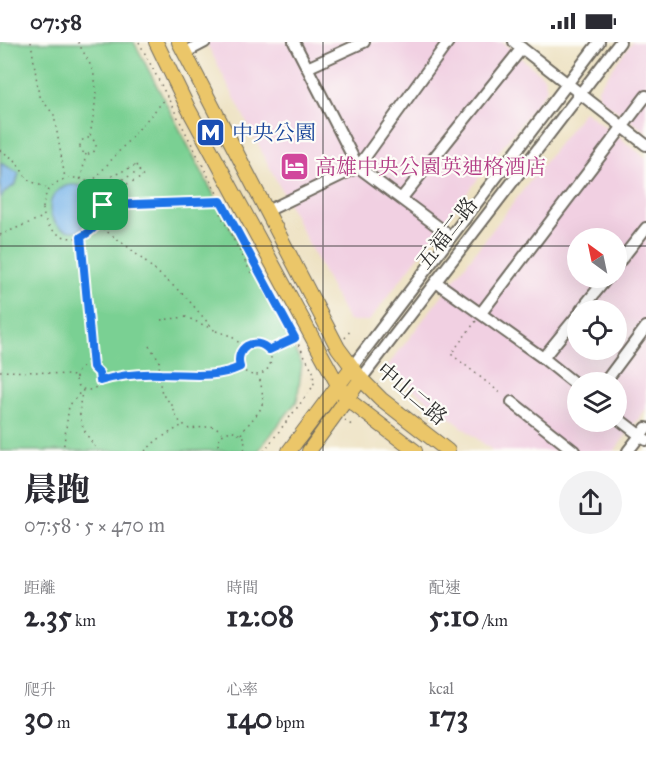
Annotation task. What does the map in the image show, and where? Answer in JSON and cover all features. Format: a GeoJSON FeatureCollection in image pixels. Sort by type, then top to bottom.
{"type":"FeatureCollection","features":[{"type":"Feature","properties":{"kind":"main road","name":"中山二路"},"geometry":{"type":"LineString","coordinates":[[156,42],[194,118],[338,385],[347,399],[415,451]]}},
{"type":"Feature","properties":{"kind":"main road","name":"中山二路"},"geometry":{"type":"LineString","coordinates":[[182,47],[335,344],[351,368],[381,399],[448,451]]}},
{"type":"Feature","properties":{"kind":"main road","name":"五福二路"},"geometry":{"type":"LineString","coordinates":[[289,451],[351,368]]}},
{"type":"Feature","properties":{"kind":"main road","name":"五福二路"},"geometry":{"type":"LineString","coordinates":[[309,451],[361,379]]}},
{"type":"Feature","properties":{"kind":"street"},"geometry":{"type":"LineString","coordinates":[[182,47],[205,42]]}},
{"type":"Feature","properties":{"kind":"street"},"geometry":{"type":"LineString","coordinates":[[294,42],[358,167],[444,231]]}},
{"type":"Feature","properties":{"kind":"street"},"geometry":{"type":"LineString","coordinates":[[307,68],[364,42]]}},
{"type":"Feature","properties":{"kind":"street"},"geometry":{"type":"LineString","coordinates":[[267,211],[358,167],[448,42]]}},
{"type":"Feature","properties":{"kind":"street","name":"五福二路"},"geometry":{"type":"LineString","coordinates":[[351,368],[600,42]]}},
{"type":"Feature","properties":{"kind":"street","name":"五福二路"},"geometry":{"type":"LineString","coordinates":[[361,379],[620,42]]}},
{"type":"Feature","properties":{"kind":"street"},"geometry":{"type":"LineString","coordinates":[[401,199],[518,45],[579,95],[646,145]]}},
{"type":"Feature","properties":{"kind":"street"},"geometry":{"type":"LineString","coordinates":[[481,313],[646,96]]}},
{"type":"Feature","properties":{"kind":"street"},"geometry":{"type":"LineString","coordinates":[[627,252],[646,228]]}},
{"type":"Feature","properties":{"kind":"street"},"geometry":{"type":"LineString","coordinates":[[436,282],[567,377]]}},
{"type":"Feature","properties":{"kind":"street"},"geometry":{"type":"LineString","coordinates":[[589,300],[599,288]]}},
{"type":"Feature","properties":{"kind":"street"},"geometry":{"type":"LineString","coordinates":[[612,372],[646,327]]}},
{"type":"Feature","properties":{"kind":"street"},"geometry":{"type":"LineString","coordinates":[[543,358],[567,329]]}},
{"type":"Feature","properties":{"kind":"street"},"geometry":{"type":"LineString","coordinates":[[512,402],[574,451]]}},
{"type":"Feature","properties":{"kind":"street"},"geometry":{"type":"LineString","coordinates":[[627,424],[644,435],[628,451]]}},
{"type":"Feature","properties":{"kind":"path"},"geometry":{"type":"LineString","coordinates":[[31,42],[39,96],[54,115],[65,179]]}},
{"type":"Feature","properties":{"kind":"path"},"geometry":{"type":"LineString","coordinates":[[78,42],[93,71],[95,82],[96,102],[90,138]]}},
{"type":"Feature","properties":{"kind":"path"},"geometry":{"type":"LineString","coordinates":[[139,42],[221,201],[313,371],[314,385],[264,451]]}},
{"type":"Feature","properties":{"kind":"path"},"geometry":{"type":"LineString","coordinates":[[90,184],[167,96]]}},
{"type":"Feature","properties":{"kind":"path"},"geometry":{"type":"LineString","coordinates":[[85,138],[90,138],[96,146],[91,153],[86,153],[80,144],[85,138]]}},
{"type":"Feature","properties":{"kind":"path"},"geometry":{"type":"LineString","coordinates":[[0,150],[15,160],[28,180],[49,189]]}},
{"type":"Feature","properties":{"kind":"path"},"geometry":{"type":"LineString","coordinates":[[81,180],[86,153]]}},
{"type":"Feature","properties":{"kind":"path"},"geometry":{"type":"LineString","coordinates":[[136,165],[143,177],[118,188],[116,182],[112,176],[136,165]]}},
{"type":"Feature","properties":{"kind":"path"},"geometry":{"type":"LineString","coordinates":[[116,182],[140,171]]}},
{"type":"Feature","properties":{"kind":"path"},"geometry":{"type":"LineString","coordinates":[[65,179],[81,180],[90,184],[98,192],[103,205],[98,225],[81,237],[63,237],[48,225],[44,217],[44,198],[49,189],[65,179]]}},
{"type":"Feature","properties":{"kind":"path"},"geometry":{"type":"LineString","coordinates":[[98,192],[110,186]]}},
{"type":"Feature","properties":{"kind":"path"},"geometry":{"type":"LineString","coordinates":[[103,205],[221,201]]}},
{"type":"Feature","properties":{"kind":"path"},"geometry":{"type":"LineString","coordinates":[[220,213],[251,273]]}},
{"type":"Feature","properties":{"kind":"path"},"geometry":{"type":"LineString","coordinates":[[0,235],[44,217]]}},
{"type":"Feature","properties":{"kind":"path"},"geometry":{"type":"LineString","coordinates":[[98,225],[128,247],[185,296],[215,331]]}},
{"type":"Feature","properties":{"kind":"path"},"geometry":{"type":"LineString","coordinates":[[81,237],[93,367],[99,373],[100,381]]}},
{"type":"Feature","properties":{"kind":"path"},"geometry":{"type":"LineString","coordinates":[[481,313],[451,354],[512,402]]}},
{"type":"Feature","properties":{"kind":"path"},"geometry":{"type":"LineString","coordinates":[[161,320],[186,317],[231,336],[244,347]]}},
{"type":"Feature","properties":{"kind":"path"},"geometry":{"type":"LineString","coordinates":[[269,350],[295,338]]}},
{"type":"Feature","properties":{"kind":"path"},"geometry":{"type":"LineString","coordinates":[[260,343],[269,350],[272,360],[264,373],[248,374],[240,367],[238,356],[249,344],[260,343]]}},
{"type":"Feature","properties":{"kind":"path"},"geometry":{"type":"LineString","coordinates":[[149,346],[160,363],[158,374],[162,394],[172,405],[174,414],[182,425],[189,429],[215,426],[223,434]]}},
{"type":"Feature","properties":{"kind":"path"},"geometry":{"type":"LineString","coordinates":[[93,367],[82,367],[76,376],[77,384],[83,390],[95,388],[100,381],[127,375],[210,375],[226,373],[240,367]]}},
{"type":"Feature","properties":{"kind":"path"},"geometry":{"type":"LineString","coordinates":[[0,371],[76,376]]}},
{"type":"Feature","properties":{"kind":"path"},"geometry":{"type":"LineString","coordinates":[[240,434],[262,410],[263,393],[258,375]]}},
{"type":"Feature","properties":{"kind":"path"},"geometry":{"type":"LineString","coordinates":[[63,451],[69,406],[83,390]]}},
{"type":"Feature","properties":{"kind":"path"},"geometry":{"type":"LineString","coordinates":[[83,390],[79,404],[79,418],[88,438],[98,451]]}},
{"type":"Feature","properties":{"kind":"path"},"geometry":{"type":"LineString","coordinates":[[145,451],[156,440],[182,425]]}},
{"type":"Feature","properties":{"kind":"path"},"geometry":{"type":"LineString","coordinates":[[220,451],[218,440],[223,434],[232,430],[240,434],[245,441],[244,451]]}},
{"type":"Feature","properties":{"kind":"shaded area"},"geometry":{"type":"Polygon","coordinates":[[[206,42],[502,42],[544,77],[547,89],[369,321],[348,321],[206,42]]]}},
{"type":"Feature","properties":{"kind":"shaded area"},"geometry":{"type":"Polygon","coordinates":[[[632,42],[646,42],[646,132],[599,98],[598,88],[632,42]]]}},
{"type":"Feature","properties":{"kind":"shaded area"},"geometry":{"type":"Polygon","coordinates":[[[584,111],[646,158],[646,409],[614,451],[493,451],[386,368],[584,111]]]}},
{"type":"Feature","properties":{"kind":"green space","name":"中央公園"},"geometry":{"type":"Polygon","coordinates":[[[0,42],[134,42],[302,364],[297,401],[258,451],[0,451],[0,42]]]}},
{"type":"Feature","properties":{"kind":"water"},"geometry":{"type":"Polygon","coordinates":[[[1,163],[19,173],[16,184],[0,199],[1,163]]]}},
{"type":"Feature","properties":{"kind":"water"},"geometry":{"type":"Polygon","coordinates":[[[73,185],[89,192],[96,208],[89,224],[73,231],[57,224],[50,208],[57,192],[73,185]]]}},
{"type":"Feature","properties":{"kind":"place","name":"中央公園"},"geometry":{"type":"Point","coordinates":[211,133]}},
{"type":"Feature","properties":{"kind":"place","name":"高雄中央公園英迪格酒店"},"geometry":{"type":"Point","coordinates":[294,167]}},
{"type":"Feature","properties":{"kind":"route"},"geometry":{"type":"LineString","coordinates":[[221,201],[295,338],[269,350],[260,343],[249,344],[240,351],[238,356],[240,367],[226,373],[210,375],[142,374],[100,381],[99,373],[93,367],[81,237],[98,225],[103,205],[221,201]]}}]}
